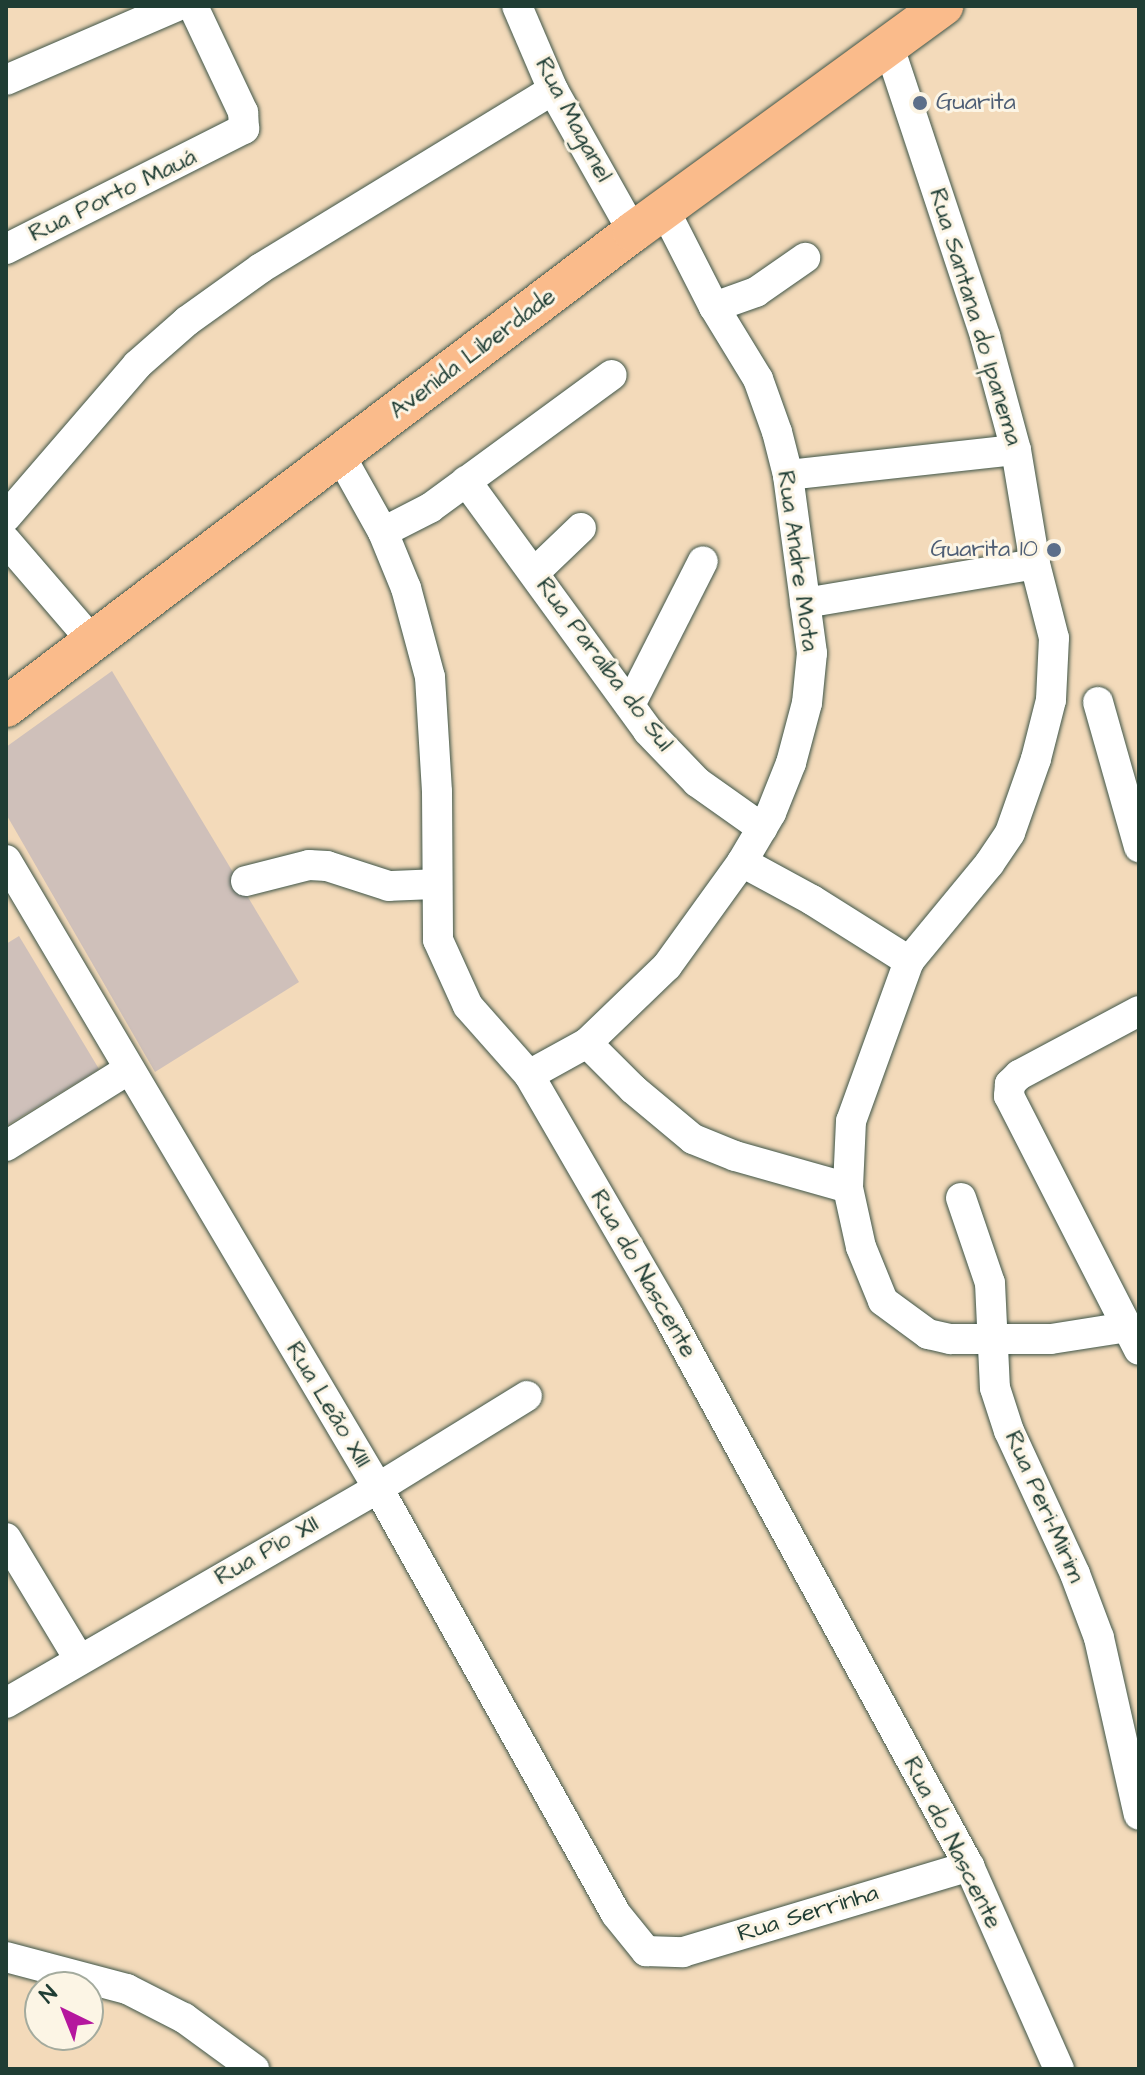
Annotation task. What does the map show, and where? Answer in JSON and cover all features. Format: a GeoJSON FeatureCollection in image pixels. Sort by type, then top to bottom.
{"type":"FeatureCollection","features":[{"type":"Feature","properties":{"kind":"main road","name":"Avenida Liberdade"},"geometry":{"type":"LineString","coordinates":[[6,707],[648,220],[943,6]]}},
{"type":"Feature","properties":{"kind":"street"},"geometry":{"type":"LineString","coordinates":[[6,80],[179,6]]}},
{"type":"Feature","properties":{"kind":"street","name":"Rua Porto Mauá"},"geometry":{"type":"LineString","coordinates":[[6,249],[237,134],[246,121],[179,6]]}},
{"type":"Feature","properties":{"kind":"street","name":"Rua Maganel"},"geometry":{"type":"LineString","coordinates":[[517,6],[553,90],[648,220]]}},
{"type":"Feature","properties":{"kind":"street","name":"Rua Santana do Ipanema"},"geometry":{"type":"LineString","coordinates":[[889,47],[985,336],[1016,450],[1035,564],[1054,638],[1051,700],[1036,759],[1010,833],[989,864],[909,961],[851,1121],[848,1188],[861,1247],[883,1301],[928,1334],[950,1339],[1051,1339],[1135,1331]]}},
{"type":"Feature","properties":{"kind":"street"},"geometry":{"type":"LineString","coordinates":[[6,517],[127,376],[187,321],[261,268],[553,90]]}},
{"type":"Feature","properties":{"kind":"street","name":"Rua Andre Mota"},"geometry":{"type":"LineString","coordinates":[[529,1075],[587,1043],[667,966],[742,862],[762,828],[791,763],[807,703],[812,653],[788,475],[758,379],[738,341],[648,220]]}},
{"type":"Feature","properties":{"kind":"street"},"geometry":{"type":"LineString","coordinates":[[714,307],[756,292],[805,258]]}},
{"type":"Feature","properties":{"kind":"street"},"geometry":{"type":"LineString","coordinates":[[383,532],[430,508],[612,375]]}},
{"type":"Feature","properties":{"kind":"street"},"geometry":{"type":"LineString","coordinates":[[788,475],[1016,450]]}},
{"type":"Feature","properties":{"kind":"street","name":"Rua do Nascente"},"geometry":{"type":"LineString","coordinates":[[340,455],[383,532],[406,588],[430,677],[437,792],[438,940],[468,1006],[529,1075],[668,1315],[969,1866],[1059,2069]]}},
{"type":"Feature","properties":{"kind":"street","name":"Rua Paraíba do Sul"},"geometry":{"type":"LineString","coordinates":[[466,481],[630,705],[697,782],[762,828]]}},
{"type":"Feature","properties":{"kind":"street"},"geometry":{"type":"LineString","coordinates":[[534,573],[581,528]]}},
{"type":"Feature","properties":{"kind":"street"},"geometry":{"type":"LineString","coordinates":[[6,541],[92,641]]}},
{"type":"Feature","properties":{"kind":"street"},"geometry":{"type":"LineString","coordinates":[[630,705],[703,561]]}},
{"type":"Feature","properties":{"kind":"street"},"geometry":{"type":"LineString","coordinates":[[805,603],[1035,564]]}},
{"type":"Feature","properties":{"kind":"street"},"geometry":{"type":"LineString","coordinates":[[1098,702],[1139,847]]}},
{"type":"Feature","properties":{"kind":"street","name":"Rua Leão XIII"},"geometry":{"type":"LineString","coordinates":[[6,860],[378,1488],[616,1914],[646,1951]]}},
{"type":"Feature","properties":{"kind":"street"},"geometry":{"type":"LineString","coordinates":[[742,862],[812,900],[909,961]]}},
{"type":"Feature","properties":{"kind":"street"},"geometry":{"type":"LineString","coordinates":[[246,881],[309,865],[327,866],[389,886],[437,884]]}},
{"type":"Feature","properties":{"kind":"street"},"geometry":{"type":"LineString","coordinates":[[1135,1331],[1009,1096],[1010,1084],[1019,1075],[1139,1011]]}},
{"type":"Feature","properties":{"kind":"street"},"geometry":{"type":"LineString","coordinates":[[587,1043],[633,1089],[693,1139],[735,1156],[848,1188]]}},
{"type":"Feature","properties":{"kind":"street"},"geometry":{"type":"LineString","coordinates":[[6,1146],[129,1069]]}},
{"type":"Feature","properties":{"kind":"street","name":"Rua Peri-Mirim"},"geometry":{"type":"LineString","coordinates":[[961,1198],[990,1283],[995,1388],[1009,1431],[1075,1574],[1099,1638],[1139,1815]]}},
{"type":"Feature","properties":{"kind":"street","name":"Rua Pio XII"},"geometry":{"type":"LineString","coordinates":[[6,1703],[378,1488],[527,1396]]}},
{"type":"Feature","properties":{"kind":"street"},"geometry":{"type":"LineString","coordinates":[[6,1538],[79,1659]]}},
{"type":"Feature","properties":{"kind":"street","name":"Rua Serrinha"},"geometry":{"type":"LineString","coordinates":[[646,1951],[683,1952],[969,1866]]}},
{"type":"Feature","properties":{"kind":"street"},"geometry":{"type":"LineString","coordinates":[[6,1957],[127,1989],[184,2018],[251,2068]]}},
{"type":"Feature","properties":{"kind":"shaded area"},"geometry":{"type":"Polygon","coordinates":[[[112,671],[299,982],[155,1072],[6,814],[6,747],[112,671]]]}},
{"type":"Feature","properties":{"kind":"shaded area"},"geometry":{"type":"Polygon","coordinates":[[[19,936],[99,1069],[6,1126],[6,944],[19,936]]]}},
{"type":"Feature","properties":{"kind":"building","name":"Guarita 10"},"geometry":{"type":"Polygon","coordinates":[[[1054,541],[1061,544],[1064,551],[1061,558],[1054,561],[1047,558],[1044,551],[1047,544],[1054,541]]]}},
{"type":"Feature","properties":{"kind":"place","name":"Guarita"},"geometry":{"type":"Point","coordinates":[920,103]}},
{"type":"Feature","properties":{"kind":"place","name":"Guarita 10"},"geometry":{"type":"Point","coordinates":[1054,550]}}]}
